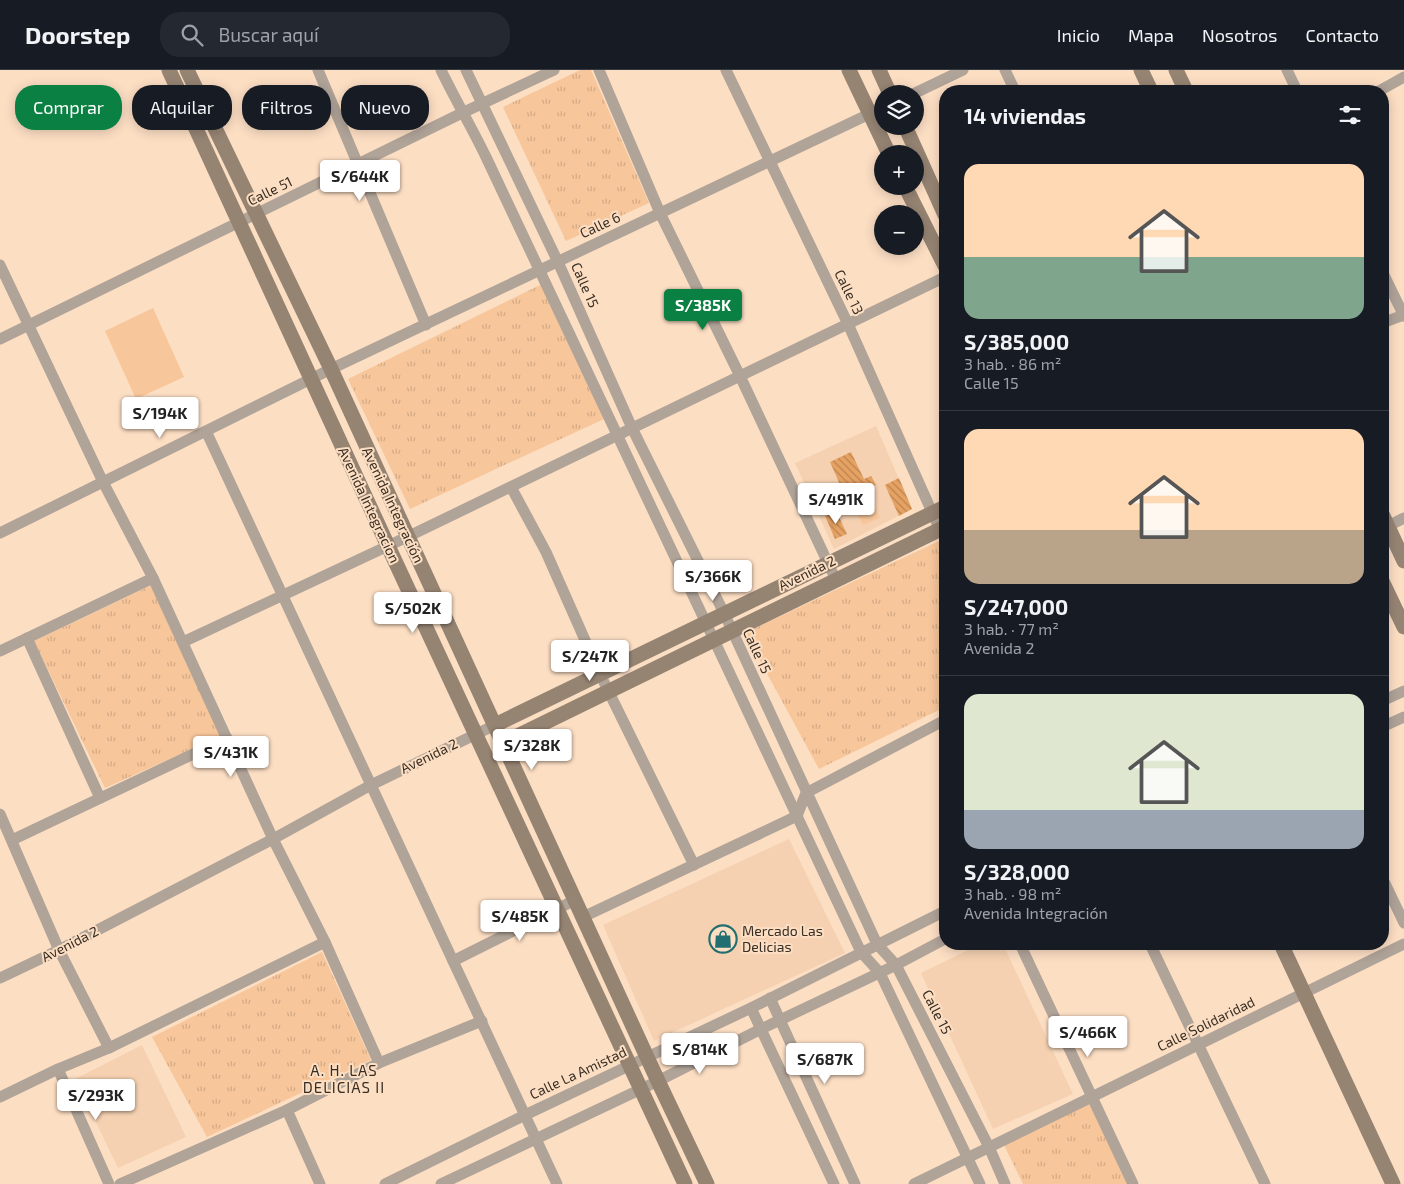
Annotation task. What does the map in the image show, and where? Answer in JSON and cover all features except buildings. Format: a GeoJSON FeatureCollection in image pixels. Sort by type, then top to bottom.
{"type":"FeatureCollection","features":[{"type":"Feature","properties":{"kind":"main road","name":"Avenida Integracion"},"geometry":{"type":"LineString","coordinates":[[169,70],[685,1184]]}},
{"type":"Feature","properties":{"kind":"main road","name":"Avenida Integración"},"geometry":{"type":"LineString","coordinates":[[187,70],[255,215],[331,369],[646,1057],[707,1184]]}},
{"type":"Feature","properties":{"kind":"main road"},"geometry":{"type":"LineString","coordinates":[[849,70],[874,108]]}},
{"type":"Feature","properties":{"kind":"main road"},"geometry":{"type":"LineString","coordinates":[[879,70],[886,85]]}},
{"type":"Feature","properties":{"kind":"main road"},"geometry":{"type":"LineString","coordinates":[[1141,70],[1148,85]]}},
{"type":"Feature","properties":{"kind":"main road"},"geometry":{"type":"LineString","coordinates":[[1176,70],[1183,85]]}},
{"type":"Feature","properties":{"kind":"main road"},"geometry":{"type":"LineString","coordinates":[[909,135],[939,202]]}},
{"type":"Feature","properties":{"kind":"main road"},"geometry":{"type":"LineString","coordinates":[[910,195],[939,254]]}},
{"type":"Feature","properties":{"kind":"main road","name":"Avenida 2"},"geometry":{"type":"LineString","coordinates":[[495,725],[939,510]]}},
{"type":"Feature","properties":{"kind":"main road","name":"Avenida 2"},"geometry":{"type":"LineString","coordinates":[[503,743],[939,530]]}},
{"type":"Feature","properties":{"kind":"main road"},"geometry":{"type":"LineString","coordinates":[[1389,532],[1404,562]]}},
{"type":"Feature","properties":{"kind":"main road"},"geometry":{"type":"LineString","coordinates":[[1389,596],[1404,627]]}},
{"type":"Feature","properties":{"kind":"main road"},"geometry":{"type":"LineString","coordinates":[[1284,950],[1393,1184]]}},
{"type":"Feature","properties":{"kind":"street"},"geometry":{"type":"LineString","coordinates":[[318,70],[426,325]]}},
{"type":"Feature","properties":{"kind":"street"},"geometry":{"type":"LineString","coordinates":[[441,70],[484,155],[707,622],[861,952],[880,973],[980,1184]]}},
{"type":"Feature","properties":{"kind":"street","name":"Calle 15"},"geometry":{"type":"LineString","coordinates":[[466,70],[558,262],[632,428],[724,613],[877,944],[896,965],[989,1148],[1005,1184]]}},
{"type":"Feature","properties":{"kind":"street","name":"Calle 51"},"geometry":{"type":"LineString","coordinates":[[0,339],[462,113],[554,70]]}},
{"type":"Feature","properties":{"kind":"street"},"geometry":{"type":"LineString","coordinates":[[599,70],[660,214],[740,376],[836,580]]}},
{"type":"Feature","properties":{"kind":"street","name":"Calle 13"},"geometry":{"type":"LineString","coordinates":[[726,70],[939,510]]}},
{"type":"Feature","properties":{"kind":"street"},"geometry":{"type":"LineString","coordinates":[[924,89],[963,70]]}},
{"type":"Feature","properties":{"kind":"street"},"geometry":{"type":"LineString","coordinates":[[1006,70],[1012,85]]}},
{"type":"Feature","properties":{"kind":"street"},"geometry":{"type":"LineString","coordinates":[[1287,70],[1294,85]]}},
{"type":"Feature","properties":{"kind":"street"},"geometry":{"type":"LineString","coordinates":[[1389,86],[1404,78]]}},
{"type":"Feature","properties":{"kind":"street","name":"Calle 6"},"geometry":{"type":"LineString","coordinates":[[0,533],[331,369],[874,112]]}},
{"type":"Feature","properties":{"kind":"street"},"geometry":{"type":"LineString","coordinates":[[0,266],[102,482],[154,578],[273,839],[325,942],[379,1064]]}},
{"type":"Feature","properties":{"kind":"street"},"geometry":{"type":"LineString","coordinates":[[182,642],[407,537],[939,280]]}},
{"type":"Feature","properties":{"kind":"street"},"geometry":{"type":"LineString","coordinates":[[1389,285],[1404,315],[1389,320]]}},
{"type":"Feature","properties":{"kind":"street"},"geometry":{"type":"LineString","coordinates":[[206,431],[557,1184]]}},
{"type":"Feature","properties":{"kind":"street"},"geometry":{"type":"LineString","coordinates":[[511,487],[546,552],[600,674],[694,865]]}},
{"type":"Feature","properties":{"kind":"street"},"geometry":{"type":"LineString","coordinates":[[1389,521],[1404,518]]}},
{"type":"Feature","properties":{"kind":"street"},"geometry":{"type":"LineString","coordinates":[[0,651],[154,578]]}},
{"type":"Feature","properties":{"kind":"street"},"geometry":{"type":"LineString","coordinates":[[27,638],[100,798]]}},
{"type":"Feature","properties":{"kind":"street"},"geometry":{"type":"LineString","coordinates":[[1389,698],[1404,691]]}},
{"type":"Feature","properties":{"kind":"street"},"geometry":{"type":"LineString","coordinates":[[1389,724],[1404,717]]}},
{"type":"Feature","properties":{"kind":"street"},"geometry":{"type":"LineString","coordinates":[[583,917],[797,816],[806,793],[939,723]]}},
{"type":"Feature","properties":{"kind":"street","name":"Avenida 2"},"geometry":{"type":"LineString","coordinates":[[0,978],[59,950],[273,839],[371,785],[495,725]]}},
{"type":"Feature","properties":{"kind":"street"},"geometry":{"type":"LineString","coordinates":[[12,840],[227,738]]}},
{"type":"Feature","properties":{"kind":"street"},"geometry":{"type":"LineString","coordinates":[[0,814],[59,950],[110,1048]]}},
{"type":"Feature","properties":{"kind":"street"},"geometry":{"type":"LineString","coordinates":[[1389,892],[1404,923]]}},
{"type":"Feature","properties":{"kind":"street"},"geometry":{"type":"LineString","coordinates":[[453,961],[575,900]]}},
{"type":"Feature","properties":{"kind":"street","name":"Calle La Amistad"},"geometry":{"type":"LineString","coordinates":[[385,1184],[750,1008],[939,914]]}},
{"type":"Feature","properties":{"kind":"street"},"geometry":{"type":"LineString","coordinates":[[0,1097],[58,1069],[110,1048],[325,942]]}},
{"type":"Feature","properties":{"kind":"street"},"geometry":{"type":"LineString","coordinates":[[441,1184],[658,1081],[939,942]]}},
{"type":"Feature","properties":{"kind":"street","name":"Calle Solidaridad"},"geometry":{"type":"LineString","coordinates":[[914,1184],[1404,944]]}},
{"type":"Feature","properties":{"kind":"street"},"geometry":{"type":"LineString","coordinates":[[1023,950],[1133,1184]]}},
{"type":"Feature","properties":{"kind":"street"},"geometry":{"type":"LineString","coordinates":[[1153,950],[1265,1184]]}},
{"type":"Feature","properties":{"kind":"street"},"geometry":{"type":"LineString","coordinates":[[770,998],[855,1184]]}},
{"type":"Feature","properties":{"kind":"street"},"geometry":{"type":"LineString","coordinates":[[750,1008],[834,1184]]}},
{"type":"Feature","properties":{"kind":"street"},"geometry":{"type":"LineString","coordinates":[[120,1184],[287,1110],[379,1064],[482,1021]]}},
{"type":"Feature","properties":{"kind":"street"},"geometry":{"type":"LineString","coordinates":[[58,1069],[109,1184]]}},
{"type":"Feature","properties":{"kind":"street"},"geometry":{"type":"LineString","coordinates":[[287,1110],[320,1184]]}},
{"type":"Feature","properties":{"kind":"shaded area"},"geometry":{"type":"Polygon","coordinates":[[[876,426],[912,509],[834,549],[795,463],[876,426]]]}},
{"type":"Feature","properties":{"kind":"shaded area","name":"Mercado Las Delicias"},"geometry":{"type":"Polygon","coordinates":[[[789,839],[845,953],[654,1041],[603,925],[789,839]]]}},
{"type":"Feature","properties":{"kind":"shaded area"},"geometry":{"type":"Polygon","coordinates":[[[968,950],[1006,950],[1073,1094],[993,1129],[921,973],[968,950]]]}},
{"type":"Feature","properties":{"kind":"shaded area"},"geometry":{"type":"Polygon","coordinates":[[[142,1045],[186,1137],[118,1168],[75,1079],[142,1045]]]}},
{"type":"Feature","properties":{"kind":"green space"},"geometry":{"type":"Polygon","coordinates":[[[580,70],[591,70],[649,203],[566,241],[503,107],[580,70]]]}},
{"type":"Feature","properties":{"kind":"green space"},"geometry":{"type":"Polygon","coordinates":[[[542,284],[604,419],[410,509],[348,379],[542,284]]]}},
{"type":"Feature","properties":{"kind":"green space"},"geometry":{"type":"Polygon","coordinates":[[[153,308],[184,377],[136,399],[105,331],[153,308]]]}},
{"type":"Feature","properties":{"kind":"green space"},"geometry":{"type":"Polygon","coordinates":[[[867,490],[880,518],[863,525],[850,499],[867,490]]]}},
{"type":"Feature","properties":{"kind":"green space"},"geometry":{"type":"Polygon","coordinates":[[[939,541],[939,710],[819,769],[745,633],[939,541]]]}},
{"type":"Feature","properties":{"kind":"green space"},"geometry":{"type":"Polygon","coordinates":[[[152,585],[221,736],[105,788],[34,641],[152,585]]]}},
{"type":"Feature","properties":{"kind":"green space"},"geometry":{"type":"Polygon","coordinates":[[[322,952],[371,1060],[207,1137],[152,1037],[322,952]]]}},
{"type":"Feature","properties":{"kind":"green space"},"geometry":{"type":"Polygon","coordinates":[[[1093,1099],[1133,1184],[1023,1184],[1003,1143],[1093,1099]]]}},
{"type":"Feature","properties":{"kind":"place","name":"Mercado Las Delicias"},"geometry":{"type":"Point","coordinates":[723,939]}},
{"type":"Feature","properties":{"kind":"district","name":"A. H. LAS DELICIAS II"},"geometry":{"type":"Point","coordinates":[344,1080]}}]}
